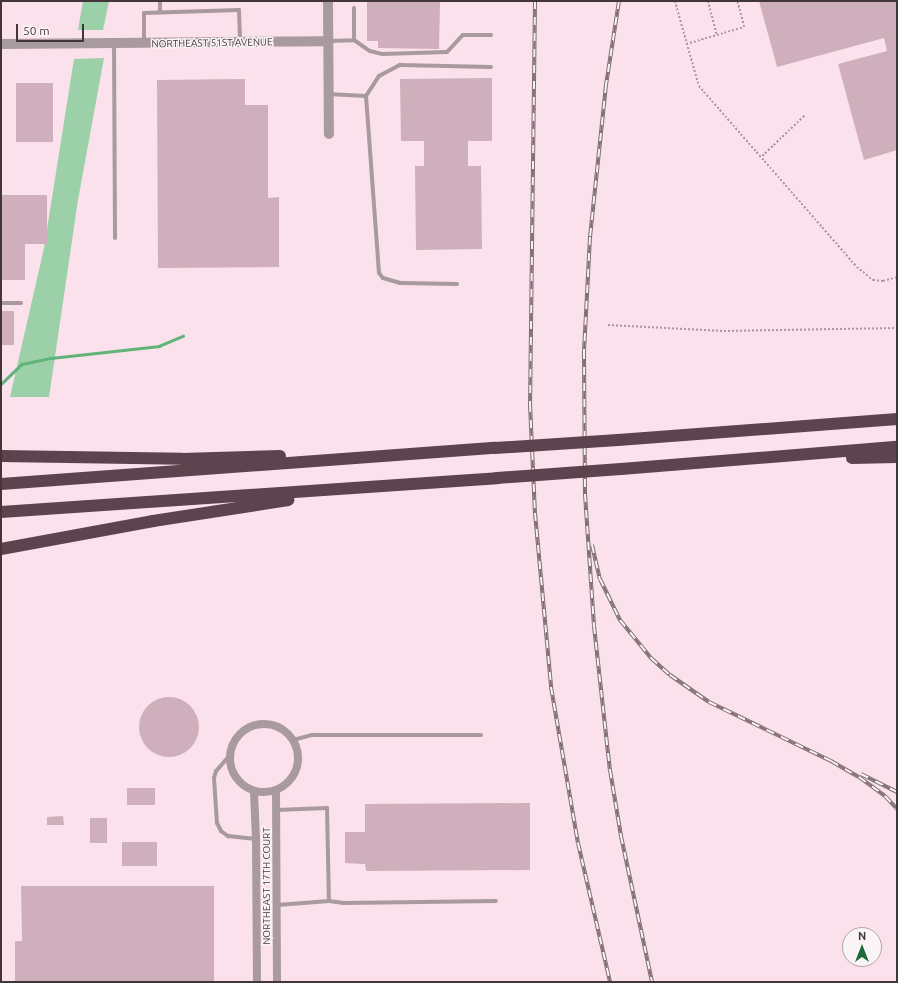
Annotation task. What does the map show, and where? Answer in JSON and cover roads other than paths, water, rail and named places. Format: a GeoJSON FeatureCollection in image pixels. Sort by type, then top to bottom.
{"type":"FeatureCollection","features":[{"type":"Feature","properties":{"kind":"highway"},"geometry":{"type":"LineString","coordinates":[[1,484],[897,419]]}},
{"type":"Feature","properties":{"kind":"highway"},"geometry":{"type":"LineString","coordinates":[[1,512],[373,488],[897,447]]}},
{"type":"Feature","properties":{"kind":"highway"},"geometry":{"type":"LineString","coordinates":[[1,456],[182,459],[451,451]]}},
{"type":"Feature","properties":{"kind":"highway"},"geometry":{"type":"LineString","coordinates":[[683,464],[897,457]]}},
{"type":"Feature","properties":{"kind":"highway"},"geometry":{"type":"LineString","coordinates":[[1,549],[153,521],[373,488]]}},
{"type":"Feature","properties":{"kind":"street"},"geometry":{"type":"LineString","coordinates":[[328,1],[327,41],[329,134]]}},
{"type":"Feature","properties":{"kind":"street","name":"NORTHEAST 51ST AVENUE"},"geometry":{"type":"LineString","coordinates":[[1,44],[144,44],[327,41]]}},
{"type":"Feature","properties":{"kind":"street"},"geometry":{"type":"LineString","coordinates":[[256,725],[277,726],[293,740],[297,749],[297,769],[289,781],[276,790],[265,792],[254,790],[236,777],[231,766],[230,755],[239,736],[256,725]]}},
{"type":"Feature","properties":{"kind":"street","name":"NORTHEAST 17TH COURT"},"geometry":{"type":"LineString","coordinates":[[254,790],[256,839],[257,982]]}},
{"type":"Feature","properties":{"kind":"street","name":"NORTHEAST 17TH COURT"},"geometry":{"type":"LineString","coordinates":[[276,790],[277,982]]}},
{"type":"Feature","properties":{"kind":"lane"},"geometry":{"type":"LineString","coordinates":[[160,1],[160,12]]}},
{"type":"Feature","properties":{"kind":"lane"},"geometry":{"type":"LineString","coordinates":[[354,8],[354,40]]}},
{"type":"Feature","properties":{"kind":"lane"},"geometry":{"type":"LineString","coordinates":[[144,44],[144,13],[239,10],[240,42]]}},
{"type":"Feature","properties":{"kind":"lane"},"geometry":{"type":"LineString","coordinates":[[327,41],[354,40],[370,51],[382,54],[447,52],[463,35],[491,35]]}},
{"type":"Feature","properties":{"kind":"lane"},"geometry":{"type":"LineString","coordinates":[[114,44],[115,238]]}},
{"type":"Feature","properties":{"kind":"lane"},"geometry":{"type":"LineString","coordinates":[[457,284],[400,283],[383,278],[379,273],[366,96],[379,76],[400,65],[491,66]]}},
{"type":"Feature","properties":{"kind":"lane"},"geometry":{"type":"LineString","coordinates":[[328,94],[366,96]]}},
{"type":"Feature","properties":{"kind":"lane"},"geometry":{"type":"LineString","coordinates":[[1,303],[21,303]]}},
{"type":"Feature","properties":{"kind":"lane"},"geometry":{"type":"LineString","coordinates":[[293,740],[312,735],[481,734]]}},
{"type":"Feature","properties":{"kind":"lane"},"geometry":{"type":"LineString","coordinates":[[230,755],[216,771],[214,778],[217,823],[222,831],[228,836],[256,839]]}},
{"type":"Feature","properties":{"kind":"lane"},"geometry":{"type":"LineString","coordinates":[[276,810],[327,808],[329,901]]}},
{"type":"Feature","properties":{"kind":"lane"},"geometry":{"type":"LineString","coordinates":[[277,905],[329,901],[344,903],[496,901]]}},
{"type":"Feature","properties":{"kind":"waterway"},"geometry":{"type":"LineString","coordinates":[[1,384],[22,364],[51,358],[159,346],[183,336]]}},
{"type":"Feature","properties":{"kind":"railway"},"geometry":{"type":"LineString","coordinates":[[535,1],[530,404],[535,513],[551,687],[578,843],[610,982]]}},
{"type":"Feature","properties":{"kind":"railway"},"geometry":{"type":"LineString","coordinates":[[619,1],[606,85],[590,237],[584,351],[585,494],[594,626],[610,770],[621,836],[652,982]]}},
{"type":"Feature","properties":{"kind":"railway"},"geometry":{"type":"LineString","coordinates":[[592,545],[600,579],[620,620],[651,658],[670,675],[709,702],[831,761],[859,777],[885,796],[897,809]]}},
{"type":"Feature","properties":{"kind":"railway"},"geometry":{"type":"LineString","coordinates":[[861,774],[897,792]]}}]}
